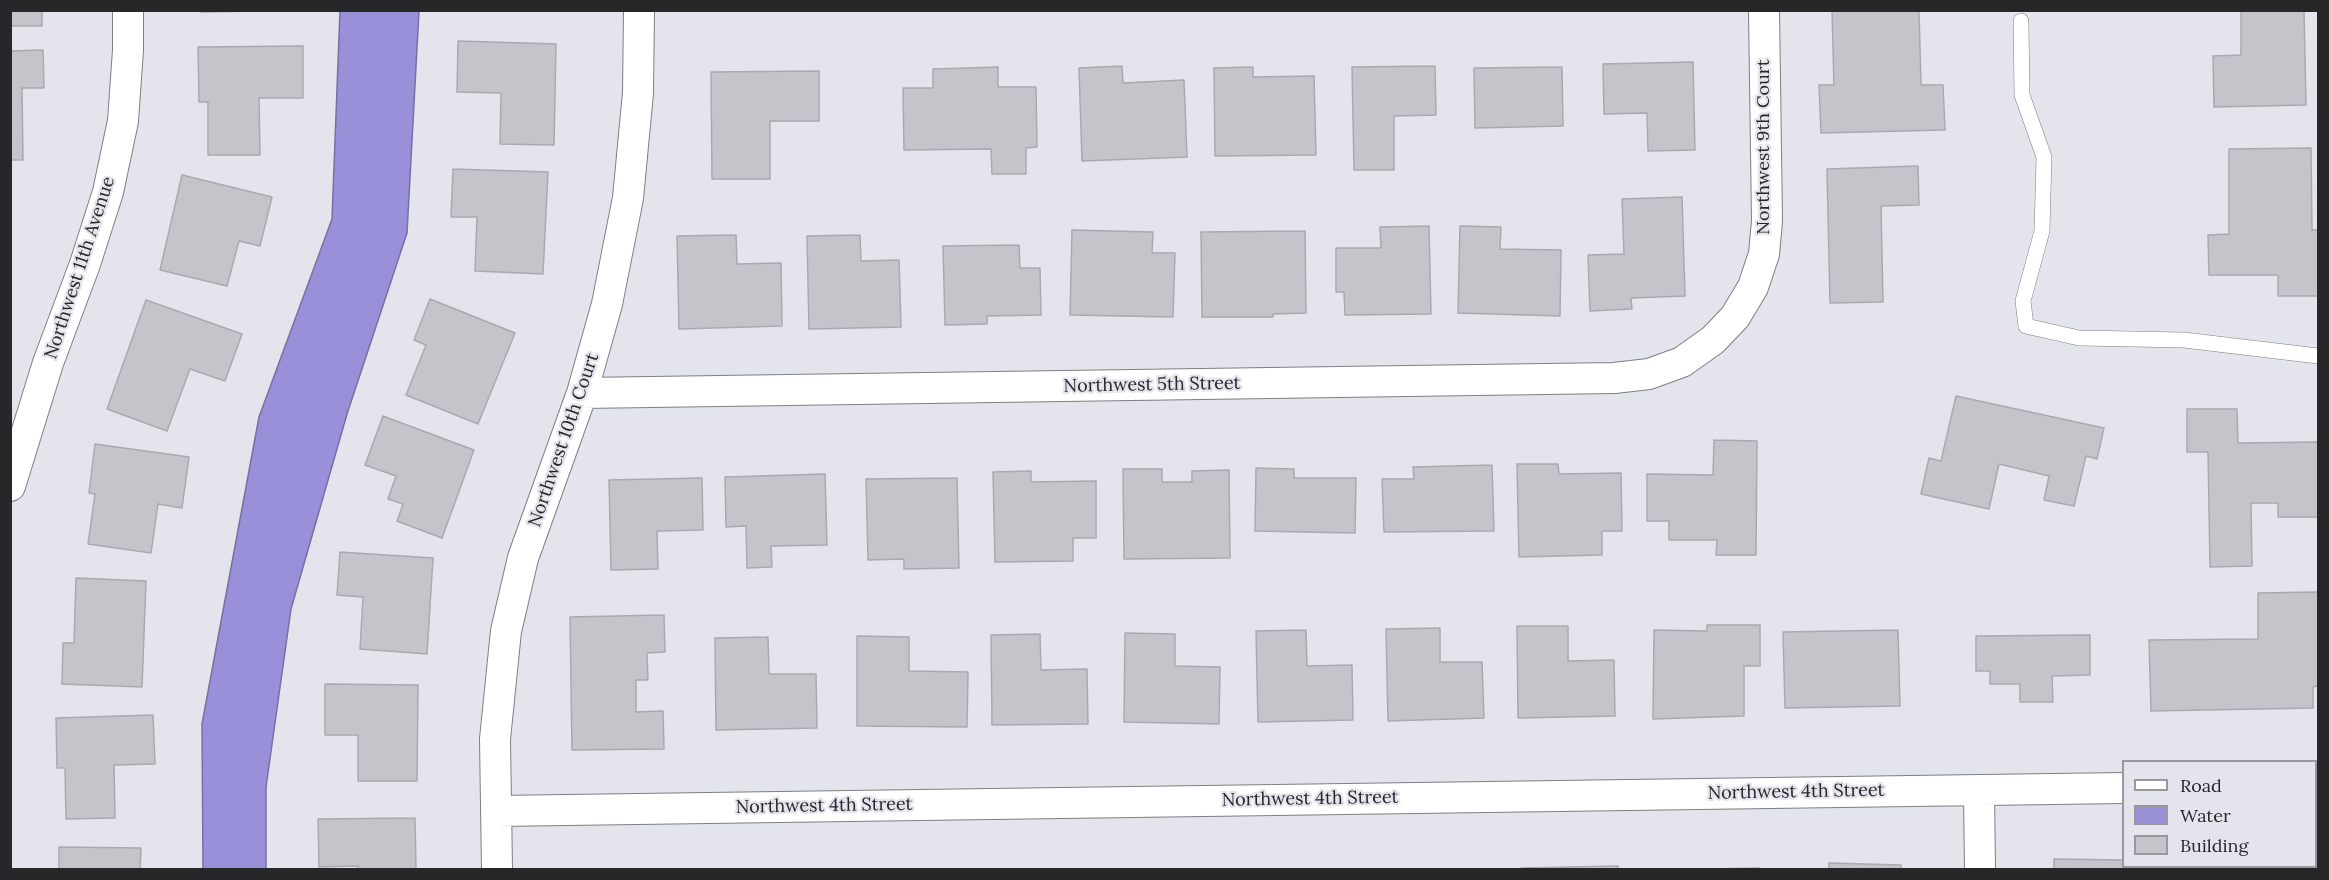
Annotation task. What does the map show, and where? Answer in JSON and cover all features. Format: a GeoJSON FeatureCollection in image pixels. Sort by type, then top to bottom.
{"type":"FeatureCollection","features":[{"type":"Feature","properties":{"kind":"street","name":"Northwest 11th Avenue"},"geometry":{"type":"LineString","coordinates":[[10,486],[48,363],[86,264],[108,192],[123,121],[128,51],[128,10]]}},
{"type":"Feature","properties":{"kind":"street","name":"Northwest 10th Court"},"geometry":{"type":"LineString","coordinates":[[497,870],[495,739],[506,631],[523,558],[582,393],[607,304],[628,198],[638,93],[639,10]]}},
{"type":"Feature","properties":{"kind":"street","name":"Northwest 9th Court"},"geometry":{"type":"LineString","coordinates":[[1713,340],[1735,317],[1753,288],[1764,254],[1767,221],[1764,10]]}},
{"type":"Feature","properties":{"kind":"street","name":"Northwest 5th Street"},"geometry":{"type":"LineString","coordinates":[[582,393],[1614,378],[1649,374],[1682,362],[1713,340]]}},
{"type":"Feature","properties":{"kind":"street","name":"Northwest 4th Street"},"geometry":{"type":"LineString","coordinates":[[496,811],[2122,788]]}},
{"type":"Feature","properties":{"kind":"street"},"geometry":{"type":"LineString","coordinates":[[1979,790],[1980,870]]}},
{"type":"Feature","properties":{"kind":"lane"},"geometry":{"type":"LineString","coordinates":[[2021,21],[2022,95],[2044,158],[2042,231],[2023,301],[2026,326],[2079,338],[2184,340],[2319,356]]}},
{"type":"Feature","properties":{"kind":"water"},"geometry":{"type":"Polygon","coordinates":[[[340,11],[419,11],[407,233],[347,414],[291,609],[266,787],[266,869],[203,869],[202,724],[259,417],[332,219],[340,11]]]}},
{"type":"Feature","properties":{"kind":"building"},"geometry":{"type":"Polygon","coordinates":[[[10,10],[42,10],[42,26],[10,26],[10,10]]]}},
{"type":"Feature","properties":{"kind":"building"},"geometry":{"type":"Polygon","coordinates":[[[200,10],[261,10],[261,11],[200,12],[200,10]]]}},
{"type":"Feature","properties":{"kind":"building"},"geometry":{"type":"Polygon","coordinates":[[[1832,10],[1919,10],[1921,85],[1943,85],[1945,130],[1821,133],[1819,85],[1834,85],[1832,10]]]}},
{"type":"Feature","properties":{"kind":"building"},"geometry":{"type":"Polygon","coordinates":[[[2241,10],[2304,10],[2306,105],[2214,107],[2213,56],[2241,55],[2241,10]]]}},
{"type":"Feature","properties":{"kind":"building"},"geometry":{"type":"Polygon","coordinates":[[[458,41],[556,44],[554,145],[500,144],[501,93],[457,92],[458,41]]]}},
{"type":"Feature","properties":{"kind":"building"},"geometry":{"type":"Polygon","coordinates":[[[303,46],[303,98],[259,98],[260,155],[208,155],[208,102],[199,102],[198,47],[303,46]]]}},
{"type":"Feature","properties":{"kind":"building"},"geometry":{"type":"Polygon","coordinates":[[[43,50],[44,88],[22,88],[23,160],[10,160],[10,51],[43,50]]]}},
{"type":"Feature","properties":{"kind":"building"},"geometry":{"type":"Polygon","coordinates":[[[1693,62],[1695,150],[1648,151],[1647,113],[1604,114],[1603,64],[1693,62]]]}},
{"type":"Feature","properties":{"kind":"building"},"geometry":{"type":"Polygon","coordinates":[[[1122,66],[1123,83],[1184,80],[1187,157],[1082,161],[1079,68],[1122,66]]]}},
{"type":"Feature","properties":{"kind":"building"},"geometry":{"type":"Polygon","coordinates":[[[1435,66],[1436,115],[1394,116],[1394,170],[1354,170],[1352,67],[1435,66]]]}},
{"type":"Feature","properties":{"kind":"building"},"geometry":{"type":"Polygon","coordinates":[[[998,67],[998,87],[1036,87],[1037,147],[1026,148],[1026,174],[992,174],[991,149],[904,150],[903,88],[933,88],[933,69],[998,67]]]}},
{"type":"Feature","properties":{"kind":"building"},"geometry":{"type":"Polygon","coordinates":[[[1253,67],[1253,77],[1314,76],[1316,155],[1215,156],[1214,68],[1253,67]]]}},
{"type":"Feature","properties":{"kind":"building"},"geometry":{"type":"Polygon","coordinates":[[[1562,67],[1563,126],[1475,128],[1474,68],[1562,67]]]}},
{"type":"Feature","properties":{"kind":"building"},"geometry":{"type":"Polygon","coordinates":[[[819,71],[819,121],[770,121],[770,179],[712,179],[711,72],[819,71]]]}},
{"type":"Feature","properties":{"kind":"building"},"geometry":{"type":"Polygon","coordinates":[[[2311,148],[2312,230],[2318,230],[2318,296],[2278,296],[2278,275],[2209,275],[2208,235],[2229,234],[2229,149],[2311,148]]]}},
{"type":"Feature","properties":{"kind":"building"},"geometry":{"type":"Polygon","coordinates":[[[1918,166],[1919,205],[1881,206],[1883,302],[1830,303],[1827,169],[1918,166]]]}},
{"type":"Feature","properties":{"kind":"building"},"geometry":{"type":"Polygon","coordinates":[[[453,169],[548,172],[543,274],[475,271],[477,217],[451,217],[453,169]]]}},
{"type":"Feature","properties":{"kind":"building"},"geometry":{"type":"Polygon","coordinates":[[[182,175],[272,197],[260,246],[239,241],[227,286],[160,270],[182,175]]]}},
{"type":"Feature","properties":{"kind":"building"},"geometry":{"type":"Polygon","coordinates":[[[1682,197],[1685,296],[1631,298],[1632,309],[1590,311],[1588,255],[1624,254],[1622,199],[1682,197]]]}},
{"type":"Feature","properties":{"kind":"building"},"geometry":{"type":"Polygon","coordinates":[[[1429,226],[1431,314],[1345,315],[1344,292],[1336,292],[1336,248],[1381,248],[1380,227],[1429,226]]]}},
{"type":"Feature","properties":{"kind":"building"},"geometry":{"type":"Polygon","coordinates":[[[1460,226],[1501,227],[1500,249],[1561,250],[1560,316],[1458,313],[1460,226]]]}},
{"type":"Feature","properties":{"kind":"building"},"geometry":{"type":"Polygon","coordinates":[[[1072,230],[1153,232],[1152,253],[1175,253],[1173,317],[1070,315],[1072,230]]]}},
{"type":"Feature","properties":{"kind":"building"},"geometry":{"type":"Polygon","coordinates":[[[1305,231],[1306,313],[1273,314],[1273,317],[1202,317],[1201,232],[1305,231]]]}},
{"type":"Feature","properties":{"kind":"building"},"geometry":{"type":"Polygon","coordinates":[[[736,235],[737,264],[781,263],[782,326],[679,329],[677,236],[736,235]]]}},
{"type":"Feature","properties":{"kind":"building"},"geometry":{"type":"Polygon","coordinates":[[[860,235],[861,261],[899,260],[901,327],[809,329],[807,236],[860,235]]]}},
{"type":"Feature","properties":{"kind":"building"},"geometry":{"type":"Polygon","coordinates":[[[1019,245],[1020,268],[1040,268],[1041,315],[987,316],[987,324],[945,325],[943,246],[1019,245]]]}},
{"type":"Feature","properties":{"kind":"building"},"geometry":{"type":"Polygon","coordinates":[[[430,299],[515,333],[478,424],[406,395],[426,345],[414,340],[430,299]]]}},
{"type":"Feature","properties":{"kind":"building"},"geometry":{"type":"Polygon","coordinates":[[[146,300],[242,334],[225,381],[190,369],[167,431],[107,409],[146,300]]]}},
{"type":"Feature","properties":{"kind":"building"},"geometry":{"type":"Polygon","coordinates":[[[1956,396],[2104,428],[2097,459],[2086,456],[2074,506],[2044,500],[2049,476],[1999,464],[1989,509],[1921,494],[1929,458],[1941,461],[1956,396]]]}},
{"type":"Feature","properties":{"kind":"building"},"geometry":{"type":"Polygon","coordinates":[[[2187,409],[2237,409],[2238,443],[2318,442],[2318,517],[2278,517],[2278,503],[2251,503],[2252,566],[2210,567],[2208,452],[2187,452],[2187,409]]]}},
{"type":"Feature","properties":{"kind":"building"},"geometry":{"type":"Polygon","coordinates":[[[383,416],[474,450],[442,538],[397,521],[403,504],[388,499],[396,476],[365,465],[383,416]]]}},
{"type":"Feature","properties":{"kind":"building"},"geometry":{"type":"Polygon","coordinates":[[[1714,440],[1757,441],[1756,555],[1716,555],[1717,540],[1669,540],[1669,521],[1647,521],[1647,474],[1713,475],[1714,440]]]}},
{"type":"Feature","properties":{"kind":"building"},"geometry":{"type":"Polygon","coordinates":[[[95,444],[189,457],[182,508],[158,504],[151,553],[88,544],[95,494],[89,493],[95,444]]]}},
{"type":"Feature","properties":{"kind":"building"},"geometry":{"type":"Polygon","coordinates":[[[1517,464],[1558,464],[1559,474],[1621,473],[1622,531],[1602,531],[1602,555],[1519,557],[1517,464]]]}},
{"type":"Feature","properties":{"kind":"building"},"geometry":{"type":"Polygon","coordinates":[[[1492,465],[1494,531],[1384,532],[1382,479],[1414,479],[1413,467],[1492,465]]]}},
{"type":"Feature","properties":{"kind":"building"},"geometry":{"type":"Polygon","coordinates":[[[1256,468],[1294,469],[1294,478],[1356,478],[1355,533],[1255,531],[1256,468]]]}},
{"type":"Feature","properties":{"kind":"building"},"geometry":{"type":"Polygon","coordinates":[[[1123,469],[1162,469],[1162,482],[1192,482],[1192,471],[1229,470],[1230,558],[1124,559],[1123,469]]]}},
{"type":"Feature","properties":{"kind":"building"},"geometry":{"type":"Polygon","coordinates":[[[1031,471],[1031,482],[1096,481],[1096,538],[1073,538],[1073,561],[995,562],[993,472],[1031,471]]]}},
{"type":"Feature","properties":{"kind":"building"},"geometry":{"type":"Polygon","coordinates":[[[825,474],[827,545],[771,546],[772,567],[747,568],[746,526],[726,527],[725,477],[825,474]]]}},
{"type":"Feature","properties":{"kind":"building"},"geometry":{"type":"Polygon","coordinates":[[[702,478],[703,530],[657,531],[658,569],[611,570],[609,480],[702,478]]]}},
{"type":"Feature","properties":{"kind":"building"},"geometry":{"type":"Polygon","coordinates":[[[957,478],[959,568],[904,569],[904,559],[868,560],[866,479],[957,478]]]}},
{"type":"Feature","properties":{"kind":"building"},"geometry":{"type":"Polygon","coordinates":[[[340,552],[433,558],[427,654],[360,649],[363,597],[337,595],[340,552]]]}},
{"type":"Feature","properties":{"kind":"building"},"geometry":{"type":"Polygon","coordinates":[[[76,578],[146,581],[142,687],[62,684],[63,643],[74,643],[76,578]]]}},
{"type":"Feature","properties":{"kind":"building"},"geometry":{"type":"Polygon","coordinates":[[[2318,592],[2318,686],[2313,687],[2313,708],[2151,711],[2149,640],[2258,639],[2258,593],[2318,592]]]}},
{"type":"Feature","properties":{"kind":"building"},"geometry":{"type":"Polygon","coordinates":[[[664,615],[665,652],[647,653],[648,680],[636,680],[636,712],[663,711],[664,749],[572,750],[570,617],[664,615]]]}},
{"type":"Feature","properties":{"kind":"building"},"geometry":{"type":"Polygon","coordinates":[[[1707,625],[1760,625],[1760,666],[1744,666],[1744,716],[1653,719],[1654,630],[1707,631],[1707,625]]]}},
{"type":"Feature","properties":{"kind":"building"},"geometry":{"type":"Polygon","coordinates":[[[1517,626],[1568,626],[1568,661],[1614,660],[1615,716],[1518,718],[1517,626]]]}},
{"type":"Feature","properties":{"kind":"building"},"geometry":{"type":"Polygon","coordinates":[[[1440,628],[1440,662],[1482,662],[1484,718],[1388,721],[1386,629],[1440,628]]]}},
{"type":"Feature","properties":{"kind":"building"},"geometry":{"type":"Polygon","coordinates":[[[1306,630],[1307,666],[1352,665],[1353,720],[1258,722],[1256,631],[1306,630]]]}},
{"type":"Feature","properties":{"kind":"building"},"geometry":{"type":"Polygon","coordinates":[[[1898,630],[1900,706],[1785,708],[1783,632],[1898,630]]]}},
{"type":"Feature","properties":{"kind":"building"},"geometry":{"type":"Polygon","coordinates":[[[1125,633],[1175,634],[1175,666],[1220,667],[1219,724],[1124,722],[1125,633]]]}},
{"type":"Feature","properties":{"kind":"building"},"geometry":{"type":"Polygon","coordinates":[[[1040,634],[1041,670],[1087,669],[1088,724],[992,725],[991,635],[1040,634]]]}},
{"type":"Feature","properties":{"kind":"building"},"geometry":{"type":"Polygon","coordinates":[[[2090,635],[2090,675],[2052,676],[2053,702],[2020,702],[2020,684],[1990,684],[1990,671],[1976,671],[1976,636],[2090,635]]]}},
{"type":"Feature","properties":{"kind":"building"},"geometry":{"type":"Polygon","coordinates":[[[857,636],[909,637],[909,671],[968,672],[967,727],[857,726],[857,636]]]}},
{"type":"Feature","properties":{"kind":"building"},"geometry":{"type":"Polygon","coordinates":[[[768,637],[769,674],[816,674],[817,728],[716,730],[715,638],[768,637]]]}},
{"type":"Feature","properties":{"kind":"building"},"geometry":{"type":"Polygon","coordinates":[[[325,684],[418,685],[417,781],[358,781],[358,735],[325,735],[325,684]]]}},
{"type":"Feature","properties":{"kind":"building"},"geometry":{"type":"Polygon","coordinates":[[[153,715],[155,764],[114,765],[115,818],[66,819],[65,768],[57,768],[56,718],[153,715]]]}},
{"type":"Feature","properties":{"kind":"building"},"geometry":{"type":"Polygon","coordinates":[[[415,818],[416,870],[358,870],[358,866],[319,867],[318,819],[415,818]]]}},
{"type":"Feature","properties":{"kind":"building"},"geometry":{"type":"Polygon","coordinates":[[[59,847],[141,848],[140,870],[59,870],[59,847]]]}},
{"type":"Feature","properties":{"kind":"building"},"geometry":{"type":"Polygon","coordinates":[[[2054,859],[2122,860],[2122,868],[2156,868],[2156,870],[2054,870],[2054,859]]]}},
{"type":"Feature","properties":{"kind":"building"},"geometry":{"type":"Polygon","coordinates":[[[1829,863],[1901,865],[1901,870],[1829,870],[1829,863]]]}},
{"type":"Feature","properties":{"kind":"building"},"geometry":{"type":"Polygon","coordinates":[[[1618,866],[1618,870],[1521,870],[1521,868],[1618,866]]]}},
{"type":"Feature","properties":{"kind":"building"},"geometry":{"type":"Polygon","coordinates":[[[1760,868],[1760,870],[1659,870],[1760,868]]]}},
{"type":"Feature","properties":{"kind":"building"},"geometry":{"type":"Polygon","coordinates":[[[2220,868],[2314,868],[2315,870],[2220,870],[2220,868]]]}}]}
